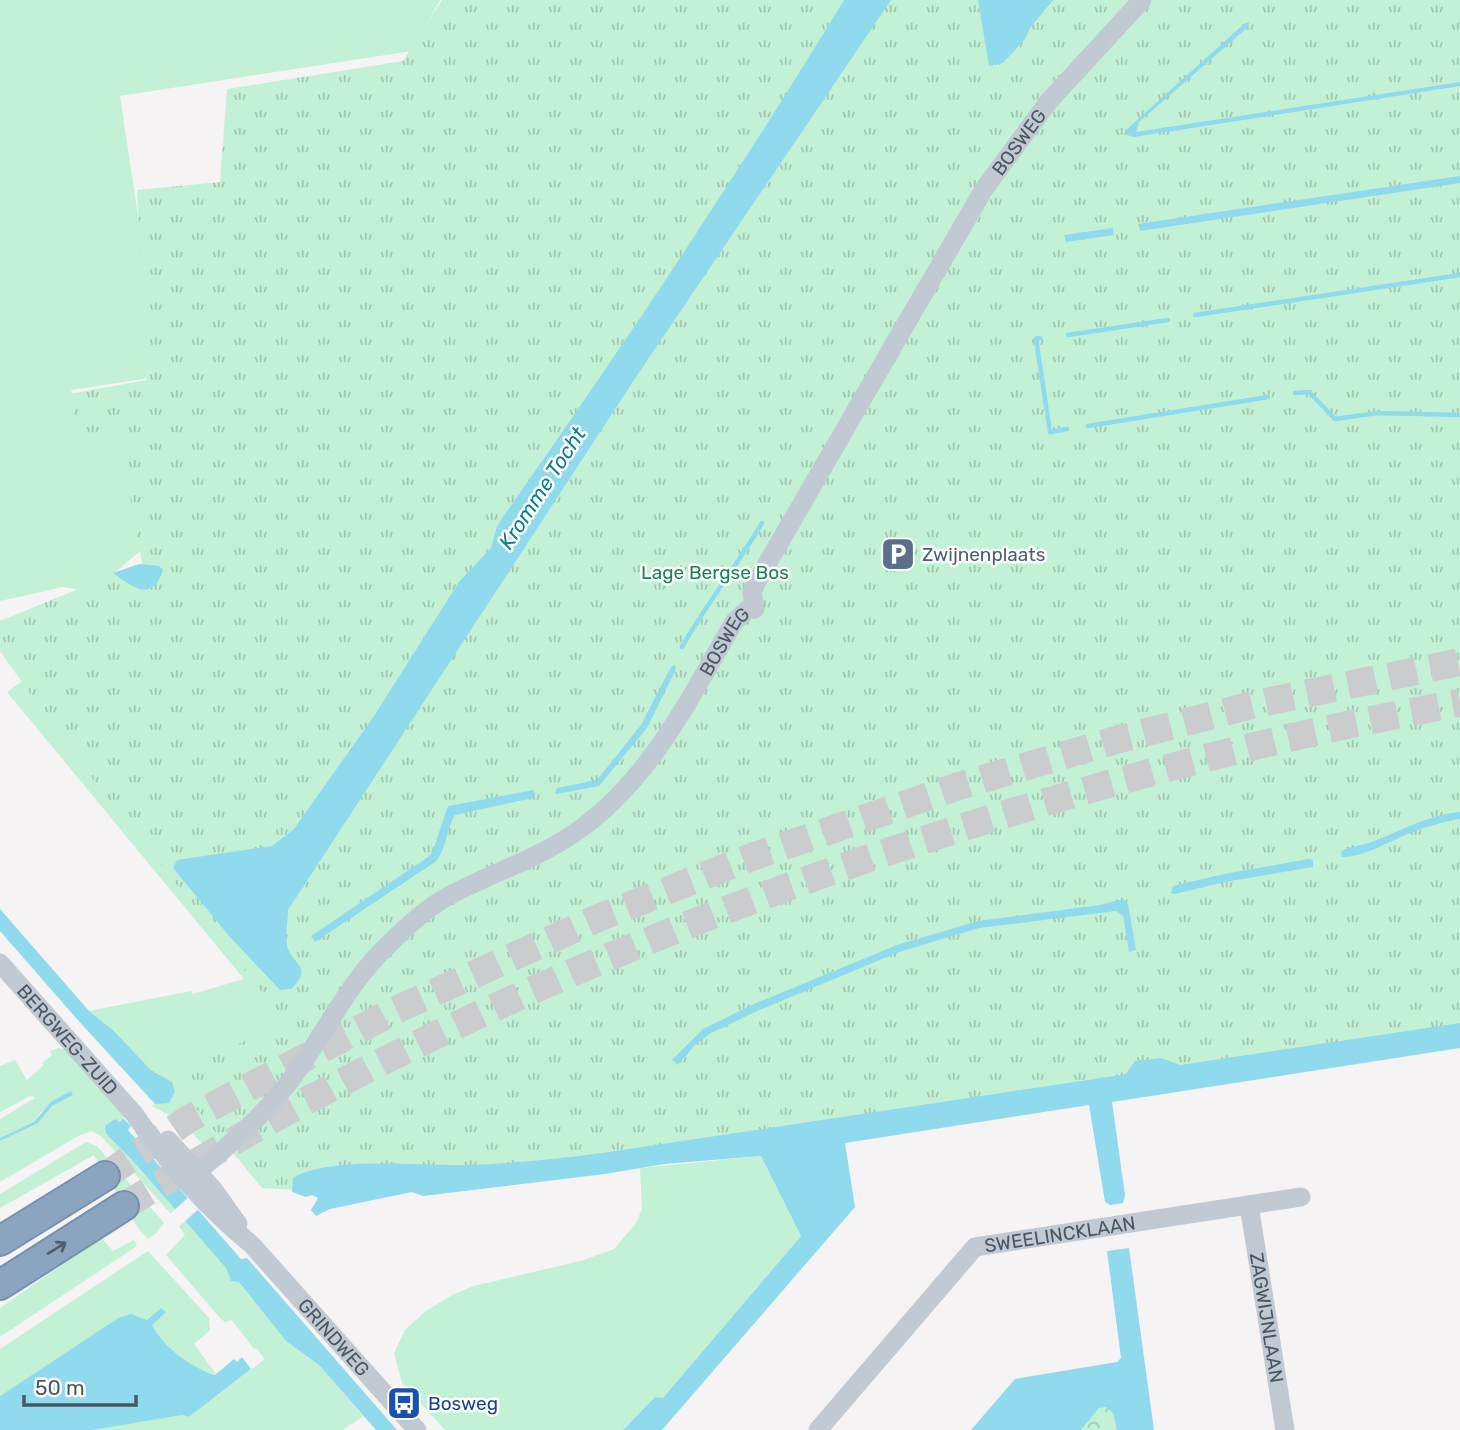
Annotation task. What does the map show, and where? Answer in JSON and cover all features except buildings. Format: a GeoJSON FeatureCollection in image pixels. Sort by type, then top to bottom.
{"type":"FeatureCollection","features":[{"type":"Feature","properties":{"kind":"highway"},"geometry":{"type":"LineString","coordinates":[[0,1241],[105,1176]]}},
{"type":"Feature","properties":{"kind":"highway"},"geometry":{"type":"LineString","coordinates":[[0,1285],[124,1206]]}},
{"type":"Feature","properties":{"kind":"street","name":"BOSWEG"},"geometry":{"type":"LineString","coordinates":[[192,1177],[266,1109],[292,1078],[356,981],[387,946],[444,899],[547,850],[574,833],[603,811],[648,763],[734,622],[747,610],[755,609],[752,593],[756,583],[984,189],[1049,101],[1142,0]]}},
{"type":"Feature","properties":{"kind":"street","name":"BERGWEG-ZUID"},"geometry":{"type":"LineString","coordinates":[[0,963],[135,1115],[161,1133],[192,1177]]}},
{"type":"Feature","properties":{"kind":"street","name":"GRINDWEG"},"geometry":{"type":"LineString","coordinates":[[192,1177],[230,1210],[252,1245],[417,1430]]}},
{"type":"Feature","properties":{"kind":"street","name":"SWEELINCKLAAN"},"geometry":{"type":"LineString","coordinates":[[818,1430],[975,1247],[1301,1197]]}},
{"type":"Feature","properties":{"kind":"street","name":"ZAGWIJNLAAN"},"geometry":{"type":"LineString","coordinates":[[1249,1205],[1285,1430]]}},
{"type":"Feature","properties":{"kind":"green space"},"geometry":{"type":"Polygon","coordinates":[[[0,0],[440,0],[412,51],[120,96],[162,376],[71,390],[78,409],[126,436],[144,548],[114,573],[143,600],[63,587],[0,601],[0,0]]]}},
{"type":"Feature","properties":{"kind":"green space","name":"Lage Bergse Bos"},"geometry":{"type":"Polygon","coordinates":[[[442,0],[1460,0],[1460,1029],[361,1193],[262,1188],[171,1078],[285,1021],[72,753],[0,651],[0,621],[142,563],[120,440],[81,445],[70,394],[147,380],[137,190],[220,182],[227,89],[403,61],[442,0]]]}},
{"type":"Feature","properties":{"kind":"green space"},"geometry":{"type":"Polygon","coordinates":[[[25,682],[305,928],[274,1089],[211,1149],[207,1149],[180,1120],[151,1106],[155,1104],[161,1075],[151,1070],[113,1030],[89,1011],[191,991],[193,994],[244,979],[7,692],[25,682]]]}},
{"type":"Feature","properties":{"kind":"green space"},"geometry":{"type":"Polygon","coordinates":[[[58,1048],[67,1050],[125,1116],[106,1134],[175,1210],[171,1214],[101,1136],[92,1131],[80,1135],[0,1182],[0,1141],[38,1123],[52,1106],[73,1095],[71,1091],[41,1112],[34,1122],[0,1138],[0,1119],[35,1098],[32,1095],[0,1112],[0,1066],[15,1060],[27,1080],[52,1055],[50,1051],[58,1048]]]}},
{"type":"Feature","properties":{"kind":"green space"},"geometry":{"type":"Polygon","coordinates":[[[86,1142],[97,1146],[164,1223],[148,1239],[138,1228],[94,1155],[0,1208],[0,1194],[86,1142]]]}},
{"type":"Feature","properties":{"kind":"green space"},"geometry":{"type":"Polygon","coordinates":[[[761,1156],[801,1236],[663,1399],[655,1397],[623,1430],[445,1430],[402,1383],[394,1353],[405,1330],[426,1311],[452,1295],[474,1286],[584,1260],[614,1249],[636,1223],[642,1209],[640,1168],[761,1156]]]}},
{"type":"Feature","properties":{"kind":"green space"},"geometry":{"type":"Polygon","coordinates":[[[185,1221],[241,1283],[286,1341],[319,1365],[363,1416],[343,1430],[93,1430],[182,1415],[189,1417],[265,1359],[232,1320],[225,1322],[221,1319],[166,1255],[185,1235],[179,1226],[185,1221]]]}},
{"type":"Feature","properties":{"kind":"green space"},"geometry":{"type":"Polygon","coordinates":[[[101,1237],[113,1251],[134,1240],[137,1246],[0,1337],[0,1308],[101,1237]]]}},
{"type":"Feature","properties":{"kind":"green space"},"geometry":{"type":"Polygon","coordinates":[[[148,1251],[209,1318],[210,1330],[194,1344],[216,1374],[189,1363],[163,1340],[152,1325],[165,1312],[147,1321],[118,1318],[0,1396],[0,1349],[148,1251]]]}},
{"type":"Feature","properties":{"kind":"green space"},"geometry":{"type":"Polygon","coordinates":[[[1099,1407],[1106,1407],[1113,1413],[1117,1430],[1081,1430],[1099,1407]]]}},
{"type":"Feature","properties":{"kind":"water","name":"Kromme Tocht"},"geometry":{"type":"Polygon","coordinates":[[[844,0],[891,0],[636,377],[288,910],[287,945],[300,966],[301,975],[291,989],[280,990],[230,937],[173,868],[177,860],[272,846],[294,829],[374,716],[459,582],[491,548],[497,526],[678,261],[844,0]]]}},
{"type":"Feature","properties":{"kind":"water"},"geometry":{"type":"Polygon","coordinates":[[[978,0],[1053,0],[1030,28],[1025,39],[1003,63],[989,66],[978,0]]]}},
{"type":"Feature","properties":{"kind":"water"},"geometry":{"type":"Polygon","coordinates":[[[1245,23],[1249,23],[1247,28],[1139,122],[1136,132],[1460,82],[1460,86],[1134,137],[1127,135],[1127,129],[1245,23]]]}},
{"type":"Feature","properties":{"kind":"water"},"geometry":{"type":"Polygon","coordinates":[[[1460,176],[1460,183],[1140,231],[1138,224],[1460,176]]]}},
{"type":"Feature","properties":{"kind":"water"},"geometry":{"type":"Polygon","coordinates":[[[1113,228],[1114,235],[1066,242],[1064,235],[1113,228]]]}},
{"type":"Feature","properties":{"kind":"water"},"geometry":{"type":"Polygon","coordinates":[[[139,564],[159,566],[163,570],[154,586],[142,590],[113,573],[139,564]]]}},
{"type":"Feature","properties":{"kind":"water"},"geometry":{"type":"Polygon","coordinates":[[[675,665],[676,669],[647,728],[599,786],[555,793],[557,788],[597,780],[641,725],[671,667],[675,665]]]}},
{"type":"Feature","properties":{"kind":"water"},"geometry":{"type":"Polygon","coordinates":[[[534,790],[533,798],[455,815],[442,852],[435,862],[315,942],[311,936],[432,853],[448,806],[534,790]]]}},
{"type":"Feature","properties":{"kind":"water"},"geometry":{"type":"Polygon","coordinates":[[[1460,812],[1460,819],[1408,834],[1365,853],[1342,857],[1341,852],[1345,849],[1428,819],[1460,812]]]}},
{"type":"Feature","properties":{"kind":"water"},"geometry":{"type":"Polygon","coordinates":[[[1313,860],[1313,867],[1171,893],[1173,886],[1313,860]]]}},
{"type":"Feature","properties":{"kind":"water"},"geometry":{"type":"Polygon","coordinates":[[[1123,899],[1128,904],[1136,950],[1129,952],[1123,916],[1116,911],[979,928],[899,952],[757,1011],[711,1033],[695,1045],[678,1065],[672,1060],[703,1029],[754,1004],[897,945],[978,921],[1100,905],[1123,899]]]}},
{"type":"Feature","properties":{"kind":"water"},"geometry":{"type":"Polygon","coordinates":[[[0,909],[89,1011],[113,1030],[151,1070],[172,1082],[175,1092],[169,1103],[155,1104],[0,931],[0,909]]]}},
{"type":"Feature","properties":{"kind":"water"},"geometry":{"type":"Polygon","coordinates":[[[1460,1023],[1460,1048],[1112,1102],[1125,1195],[1123,1203],[1110,1205],[1105,1202],[1089,1105],[845,1143],[855,1207],[662,1430],[623,1430],[655,1397],[663,1398],[801,1236],[761,1156],[664,1164],[605,1174],[423,1196],[412,1192],[330,1209],[316,1216],[311,1210],[318,1198],[292,1192],[293,1178],[328,1167],[351,1164],[481,1164],[585,1155],[1121,1075],[1126,1074],[1135,1061],[1161,1058],[1180,1065],[1460,1023]]]}},
{"type":"Feature","properties":{"kind":"water"},"geometry":{"type":"Polygon","coordinates":[[[71,1091],[73,1095],[52,1106],[38,1123],[0,1141],[0,1138],[34,1122],[51,1102],[71,1091]]]}},
{"type":"Feature","properties":{"kind":"water"},"geometry":{"type":"Polygon","coordinates":[[[123,1118],[131,1126],[128,1130],[241,1259],[247,1258],[397,1430],[376,1430],[319,1365],[286,1341],[239,1282],[231,1281],[226,1268],[133,1161],[106,1134],[105,1126],[115,1119],[120,1122],[123,1118]]]}},
{"type":"Feature","properties":{"kind":"water"},"geometry":{"type":"Polygon","coordinates":[[[1129,1248],[1154,1430],[1117,1430],[1113,1413],[1106,1407],[1099,1408],[1081,1430],[971,1430],[1015,1379],[1117,1362],[1121,1358],[1107,1251],[1129,1248]]]}},
{"type":"Feature","properties":{"kind":"water"},"geometry":{"type":"Polygon","coordinates":[[[161,1308],[166,1312],[152,1325],[171,1349],[188,1362],[215,1375],[234,1359],[237,1362],[242,1357],[251,1369],[189,1417],[182,1415],[93,1430],[0,1430],[0,1396],[118,1318],[131,1314],[147,1320],[161,1308]]]}},
{"type":"Feature","properties":{"kind":"pier"},"geometry":{"type":"Polygon","coordinates":[[[191,1195],[201,1207],[183,1223],[172,1212],[191,1195]]]}},
{"type":"Feature","properties":{"kind":"waterway"},"geometry":{"type":"LineString","coordinates":[[1195,315],[1460,275]]}},
{"type":"Feature","properties":{"kind":"waterway"},"geometry":{"type":"LineString","coordinates":[[1068,335],[1168,320]]}},
{"type":"Feature","properties":{"kind":"waterway"},"geometry":{"type":"LineString","coordinates":[[1040,338],[1036,339],[1050,432],[1067,429]]}},
{"type":"Feature","properties":{"kind":"waterway"},"geometry":{"type":"LineString","coordinates":[[1295,393],[1309,392],[1335,419],[1377,413],[1460,415]]}},
{"type":"Feature","properties":{"kind":"waterway"},"geometry":{"type":"LineString","coordinates":[[1088,426],[1268,397]]}},
{"type":"Feature","properties":{"kind":"waterway"},"geometry":{"type":"LineString","coordinates":[[682,647],[762,523]]}},
{"type":"Feature","properties":{"kind":"tunnel"},"geometry":{"type":"LineString","coordinates":[[105,1176],[190,1118],[396,1010],[598,918],[749,858],[959,786],[1116,740],[1256,704],[1460,662]]}},
{"type":"Feature","properties":{"kind":"tunnel"},"geometry":{"type":"LineString","coordinates":[[124,1206],[232,1142],[342,1082],[454,1027],[568,975],[801,882],[919,841],[1143,774],[1301,735],[1460,703]]}},
{"type":"Feature","properties":{"kind":"place","name":"Zwijnenplaats"},"geometry":{"type":"Point","coordinates":[898,554]}},
{"type":"Feature","properties":{"kind":"place","name":"Bosweg"},"geometry":{"type":"Point","coordinates":[404,1403]}}]}
